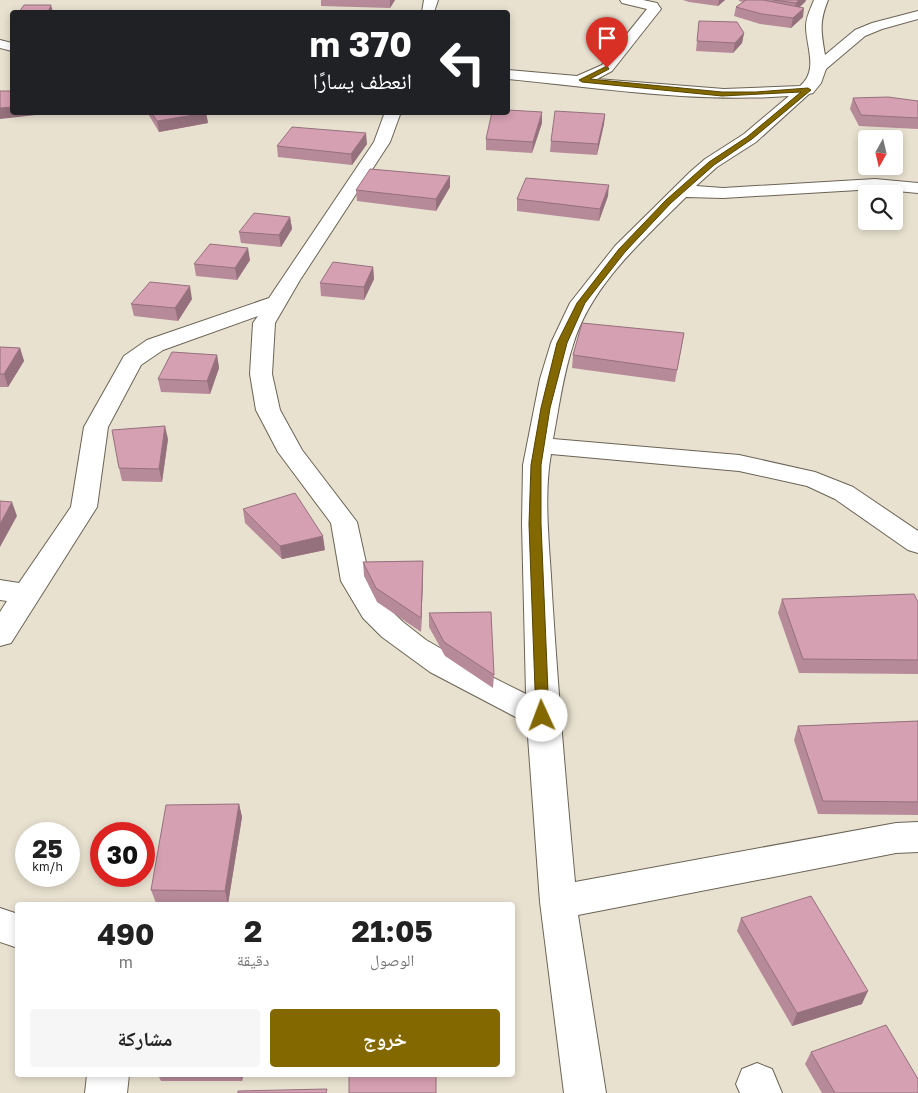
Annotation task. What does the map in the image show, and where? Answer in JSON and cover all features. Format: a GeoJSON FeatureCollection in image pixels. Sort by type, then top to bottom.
{"type":"FeatureCollection","features":[{"type":"Feature","properties":{"kind":"street"},"geometry":{"type":"LineString","coordinates":[[582,80],[607,68],[654,9],[648,4],[627,0]]}},
{"type":"Feature","properties":{"kind":"street"},"geometry":{"type":"LineString","coordinates":[[813,78],[813,26],[814,17],[821,0]]}},
{"type":"Feature","properties":{"kind":"street"},"geometry":{"type":"LineString","coordinates":[[585,1093],[558,902],[542,716],[535,524],[536,465],[552,379],[562,343],[581,303],[622,250],[680,190],[711,163],[750,138],[860,33],[877,26],[918,15]]}},
{"type":"Feature","properties":{"kind":"street"},"geometry":{"type":"LineString","coordinates":[[510,75],[582,80],[722,94],[756,94],[813,78]]}},
{"type":"Feature","properties":{"kind":"street"},"geometry":{"type":"LineString","coordinates":[[392,115],[382,142],[264,322],[261,374],[268,410],[290,452],[344,522],[348,534],[349,558],[359,589],[372,608],[400,637],[421,652],[542,716]]}},
{"type":"Feature","properties":{"kind":"street"},"geometry":{"type":"LineString","coordinates":[[680,190],[723,193],[876,184],[918,188]]}},
{"type":"Feature","properties":{"kind":"street"},"geometry":{"type":"LineString","coordinates":[[0,635],[14,592],[84,507],[96,427],[132,361],[155,345],[277,302]]}},
{"type":"Feature","properties":{"kind":"street"},"geometry":{"type":"LineString","coordinates":[[539,445],[739,463],[816,480],[844,493],[918,544]]}},
{"type":"Feature","properties":{"kind":"street"},"geometry":{"type":"LineString","coordinates":[[558,902],[886,840],[918,836]]}},
{"type":"Feature","properties":{"kind":"street"},"geometry":{"type":"LineString","coordinates":[[0,925],[15,930]]}},
{"type":"Feature","properties":{"kind":"street"},"geometry":{"type":"LineString","coordinates":[[106,1093],[108,1077]]}},
{"type":"Feature","properties":{"kind":"building"},"geometry":{"type":"Polygon","coordinates":[[[746,0],[763,0],[804,8],[793,18],[762,14],[736,7],[746,0]]]}},
{"type":"Feature","properties":{"kind":"building"},"geometry":{"type":"Polygon","coordinates":[[[773,0],[799,0],[796,3],[773,0]]]}},
{"type":"Feature","properties":{"kind":"building"},"geometry":{"type":"Polygon","coordinates":[[[24,5],[51,5],[49,10],[20,10],[24,5]]]}},
{"type":"Feature","properties":{"kind":"building"},"geometry":{"type":"Polygon","coordinates":[[[699,21],[737,22],[744,33],[735,43],[697,41],[699,21]]]}},
{"type":"Feature","properties":{"kind":"building"},"geometry":{"type":"Polygon","coordinates":[[[0,91],[10,91],[10,107],[0,108],[0,91]]]}},
{"type":"Feature","properties":{"kind":"building"},"geometry":{"type":"Polygon","coordinates":[[[888,97],[918,101],[918,118],[861,115],[853,98],[888,97]]]}},
{"type":"Feature","properties":{"kind":"building"},"geometry":{"type":"Polygon","coordinates":[[[510,110],[542,112],[533,142],[486,139],[491,115],[510,115],[510,110]]]}},
{"type":"Feature","properties":{"kind":"building"},"geometry":{"type":"Polygon","coordinates":[[[555,111],[605,114],[598,144],[551,141],[555,111]]]}},
{"type":"Feature","properties":{"kind":"building"},"geometry":{"type":"Polygon","coordinates":[[[153,115],[194,115],[157,121],[153,115]]]}},
{"type":"Feature","properties":{"kind":"building"},"geometry":{"type":"Polygon","coordinates":[[[292,127],[366,133],[351,154],[277,146],[292,127]]]}},
{"type":"Feature","properties":{"kind":"building"},"geometry":{"type":"Polygon","coordinates":[[[370,169],[450,176],[436,199],[356,190],[370,169]]]}},
{"type":"Feature","properties":{"kind":"building"},"geometry":{"type":"Polygon","coordinates":[[[526,178],[609,185],[600,209],[517,199],[526,178]]]}},
{"type":"Feature","properties":{"kind":"building"},"geometry":{"type":"Polygon","coordinates":[[[254,213],[290,217],[279,235],[239,232],[254,213]]]}},
{"type":"Feature","properties":{"kind":"building"},"geometry":{"type":"Polygon","coordinates":[[[210,244],[248,248],[235,268],[194,264],[210,244]]]}},
{"type":"Feature","properties":{"kind":"building"},"geometry":{"type":"Polygon","coordinates":[[[333,262],[373,267],[364,287],[320,283],[333,262]]]}},
{"type":"Feature","properties":{"kind":"building"},"geometry":{"type":"Polygon","coordinates":[[[150,282],[190,286],[175,308],[131,304],[150,282]]]}},
{"type":"Feature","properties":{"kind":"building"},"geometry":{"type":"Polygon","coordinates":[[[582,323],[684,333],[677,370],[573,355],[582,323]]]}},
{"type":"Feature","properties":{"kind":"building"},"geometry":{"type":"Polygon","coordinates":[[[0,347],[20,348],[4,374],[0,374],[0,347]]]}},
{"type":"Feature","properties":{"kind":"building"},"geometry":{"type":"Polygon","coordinates":[[[172,352],[217,355],[207,381],[158,379],[172,352]]]}},
{"type":"Feature","properties":{"kind":"building"},"geometry":{"type":"Polygon","coordinates":[[[165,426],[159,469],[119,468],[112,430],[165,426]]]}},
{"type":"Feature","properties":{"kind":"building"},"geometry":{"type":"Polygon","coordinates":[[[295,493],[323,536],[280,546],[243,509],[295,493]]]}},
{"type":"Feature","properties":{"kind":"building"},"geometry":{"type":"Polygon","coordinates":[[[0,501],[12,502],[0,524],[0,501]]]}},
{"type":"Feature","properties":{"kind":"building"},"geometry":{"type":"Polygon","coordinates":[[[423,561],[421,618],[376,588],[363,562],[423,561]]]}},
{"type":"Feature","properties":{"kind":"building"},"geometry":{"type":"Polygon","coordinates":[[[914,594],[918,602],[918,660],[803,659],[782,599],[914,594]]]}},
{"type":"Feature","properties":{"kind":"building"},"geometry":{"type":"Polygon","coordinates":[[[491,612],[494,675],[444,642],[429,613],[491,612]]]}},
{"type":"Feature","properties":{"kind":"building"},"geometry":{"type":"Polygon","coordinates":[[[918,721],[918,802],[823,801],[798,726],[918,721]]]}},
{"type":"Feature","properties":{"kind":"building"},"geometry":{"type":"Polygon","coordinates":[[[239,804],[225,891],[151,890],[152,887],[155,887],[155,867],[166,805],[239,804]]]}},
{"type":"Feature","properties":{"kind":"building"},"geometry":{"type":"Polygon","coordinates":[[[811,896],[868,991],[797,1013],[741,918],[811,896]]]}},
{"type":"Feature","properties":{"kind":"building"},"geometry":{"type":"Polygon","coordinates":[[[886,1025],[918,1079],[918,1093],[835,1093],[811,1052],[886,1025]]]}},
{"type":"Feature","properties":{"kind":"building"},"geometry":{"type":"Polygon","coordinates":[[[349,1077],[436,1077],[436,1093],[349,1093],[349,1077]]]}},
{"type":"Feature","properties":{"kind":"building"},"geometry":{"type":"Polygon","coordinates":[[[327,1089],[326,1093],[238,1093],[238,1091],[327,1089]]]}},
{"type":"Feature","properties":{"kind":"route"},"geometry":{"type":"LineString","coordinates":[[542,716],[535,524],[536,465],[542,422],[562,343],[581,303],[622,250],[711,163],[750,138],[808,90],[756,94],[722,94],[582,80],[607,68]]}}]}
